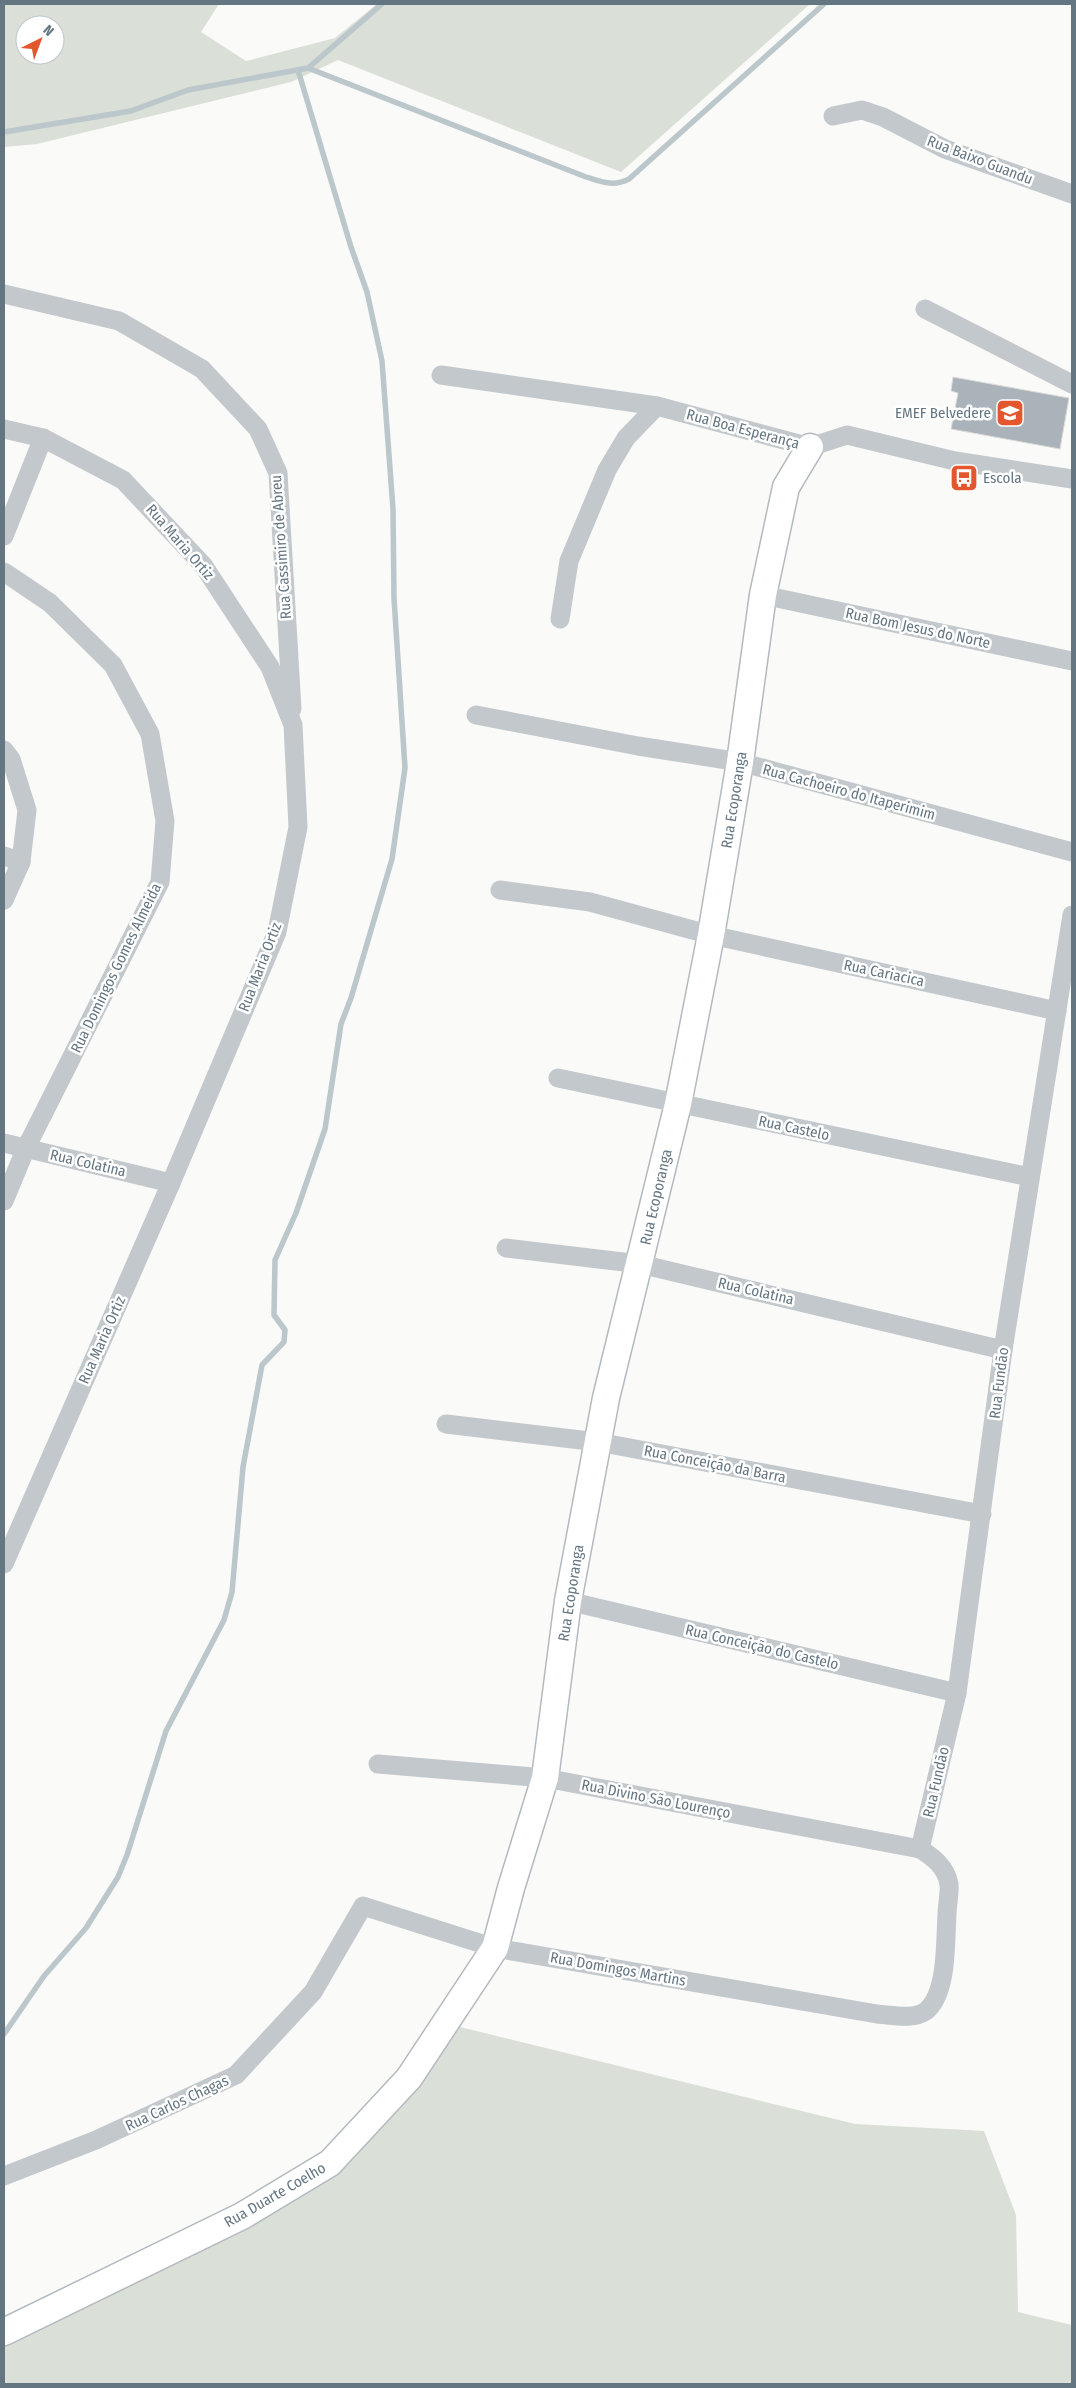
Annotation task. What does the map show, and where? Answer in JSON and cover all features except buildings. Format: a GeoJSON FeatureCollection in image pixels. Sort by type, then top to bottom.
{"type":"FeatureCollection","features":[{"type":"Feature","properties":{"kind":"street","name":"Rua Baixo Guandu"},"geometry":{"type":"LineString","coordinates":[[833,116],[862,110],[884,117],[945,150],[1072,194]]}},
{"type":"Feature","properties":{"kind":"street","name":"Rua Cassimiro de Abreu"},"geometry":{"type":"LineString","coordinates":[[4,294],[119,321],[202,370],[258,429],[278,473],[293,725]]}},
{"type":"Feature","properties":{"kind":"street"},"geometry":{"type":"LineString","coordinates":[[925,308],[1072,384]]}},
{"type":"Feature","properties":{"kind":"street","name":"Rua Boa Esperança"},"geometry":{"type":"LineString","coordinates":[[441,376],[657,406],[810,447],[847,435],[955,461],[1072,479]]}},
{"type":"Feature","properties":{"kind":"street"},"geometry":{"type":"LineString","coordinates":[[560,619],[569,560],[607,470],[626,438],[657,406]]}},
{"type":"Feature","properties":{"kind":"street","name":"Rua Maria Ortiz"},"geometry":{"type":"LineString","coordinates":[[4,429],[43,438],[123,480],[203,565],[270,667],[293,725],[298,827],[277,932],[171,1183],[4,1564]]}},
{"type":"Feature","properties":{"kind":"street"},"geometry":{"type":"LineString","coordinates":[[4,536],[43,438]]}},
{"type":"Feature","properties":{"kind":"street","name":"Rua Ecoporanga"},"geometry":{"type":"LineString","coordinates":[[495,1948],[511,1888],[545,1778],[568,1601],[606,1398],[678,1104],[711,935],[740,762],[763,595],[786,487],[810,447]]}},
{"type":"Feature","properties":{"kind":"street","name":"Rua Domingos Gomes Almeida"},"geometry":{"type":"LineString","coordinates":[[4,572],[50,603],[113,665],[150,734],[165,821],[160,882],[26,1148],[4,1200]]}},
{"type":"Feature","properties":{"kind":"street","name":"Rua Bom Jesus do Norte"},"geometry":{"type":"LineString","coordinates":[[763,595],[1072,661]]}},
{"type":"Feature","properties":{"kind":"street","name":"Rua Cachoeiro do Itaperimim"},"geometry":{"type":"LineString","coordinates":[[476,715],[638,746],[740,762],[1072,852]]}},
{"type":"Feature","properties":{"kind":"street"},"geometry":{"type":"LineString","coordinates":[[4,750],[12,759],[27,810],[12,859],[4,900]]}},
{"type":"Feature","properties":{"kind":"street","name":"Rua Cariacica"},"geometry":{"type":"LineString","coordinates":[[500,890],[590,902],[711,935],[1057,1012]]}},
{"type":"Feature","properties":{"kind":"street","name":"Rua Fundão"},"geometry":{"type":"LineString","coordinates":[[925,1852],[957,1693],[982,1514],[1002,1350],[1072,915]]}},
{"type":"Feature","properties":{"kind":"street","name":"Rua Castelo"},"geometry":{"type":"LineString","coordinates":[[558,1078],[1030,1177]]}},
{"type":"Feature","properties":{"kind":"street","name":"Rua Colatina"},"geometry":{"type":"LineString","coordinates":[[4,1143],[171,1183]]}},
{"type":"Feature","properties":{"kind":"street","name":"Rua Colatina"},"geometry":{"type":"LineString","coordinates":[[506,1248],[640,1264],[1002,1350]]}},
{"type":"Feature","properties":{"kind":"street","name":"Rua Conceição da Barra"},"geometry":{"type":"LineString","coordinates":[[446,1424],[598,1442],[982,1514]]}},
{"type":"Feature","properties":{"kind":"street","name":"Rua Conceição do Castelo"},"geometry":{"type":"LineString","coordinates":[[568,1601],[957,1693]]}},
{"type":"Feature","properties":{"kind":"street","name":"Rua Divino São Lourenço"},"geometry":{"type":"LineString","coordinates":[[378,1764],[545,1778],[925,1852]]}},
{"type":"Feature","properties":{"kind":"street","name":"Rua Domingos Martins"},"geometry":{"type":"LineString","coordinates":[[363,1906],[495,1948],[877,2014],[915,2016],[925,2012],[931,2006],[938,1992],[943,1974],[949,1884],[938,1862],[925,1852]]}},
{"type":"Feature","properties":{"kind":"street","name":"Rua Carlos Chagas"},"geometry":{"type":"LineString","coordinates":[[4,2176],[96,2140],[236,2075],[313,1992],[363,1906]]}},
{"type":"Feature","properties":{"kind":"street","name":"Rua Duarte Coelho"},"geometry":{"type":"LineString","coordinates":[[4,2332],[242,2216],[330,2163],[409,2078],[495,1948]]}},
{"type":"Feature","properties":{"kind":"shaded area"},"geometry":{"type":"Polygon","coordinates":[[[4,4],[219,4],[201,32],[246,61],[335,38],[377,4],[809,5],[621,172],[338,60],[291,82],[37,144],[4,147],[4,4]]]}},
{"type":"Feature","properties":{"kind":"shaded area"},"geometry":{"type":"Polygon","coordinates":[[[448,2024],[855,2124],[984,2131],[1016,2215],[1018,2312],[1072,2325],[1072,2384],[4,2384],[4,2331],[301,2184],[448,2024]]]}},
{"type":"Feature","properties":{"kind":"waterway"},"geometry":{"type":"LineString","coordinates":[[4,132],[131,111],[188,90],[308,68],[382,4]]}},
{"type":"Feature","properties":{"kind":"waterway"},"geometry":{"type":"LineString","coordinates":[[308,68],[586,177],[597,181],[618,183],[629,179],[824,4]]}},
{"type":"Feature","properties":{"kind":"waterway"},"geometry":{"type":"LineString","coordinates":[[4,2034],[44,1976],[86,1928],[118,1877],[127,1855],[166,1731],[224,1620],[232,1592],[243,1467],[262,1365],[284,1342],[285,1330],[274,1315],[275,1260],[296,1213],[325,1129],[341,1024],[351,998],[392,859],[405,768],[394,598],[393,509],[382,361],[367,292],[351,247],[298,70]]}},
{"type":"Feature","properties":{"kind":"place","name":"EMEF Belvedere"},"geometry":{"type":"Point","coordinates":[1010,413]}},
{"type":"Feature","properties":{"kind":"place","name":"Escola"},"geometry":{"type":"Point","coordinates":[964,478]}}]}
